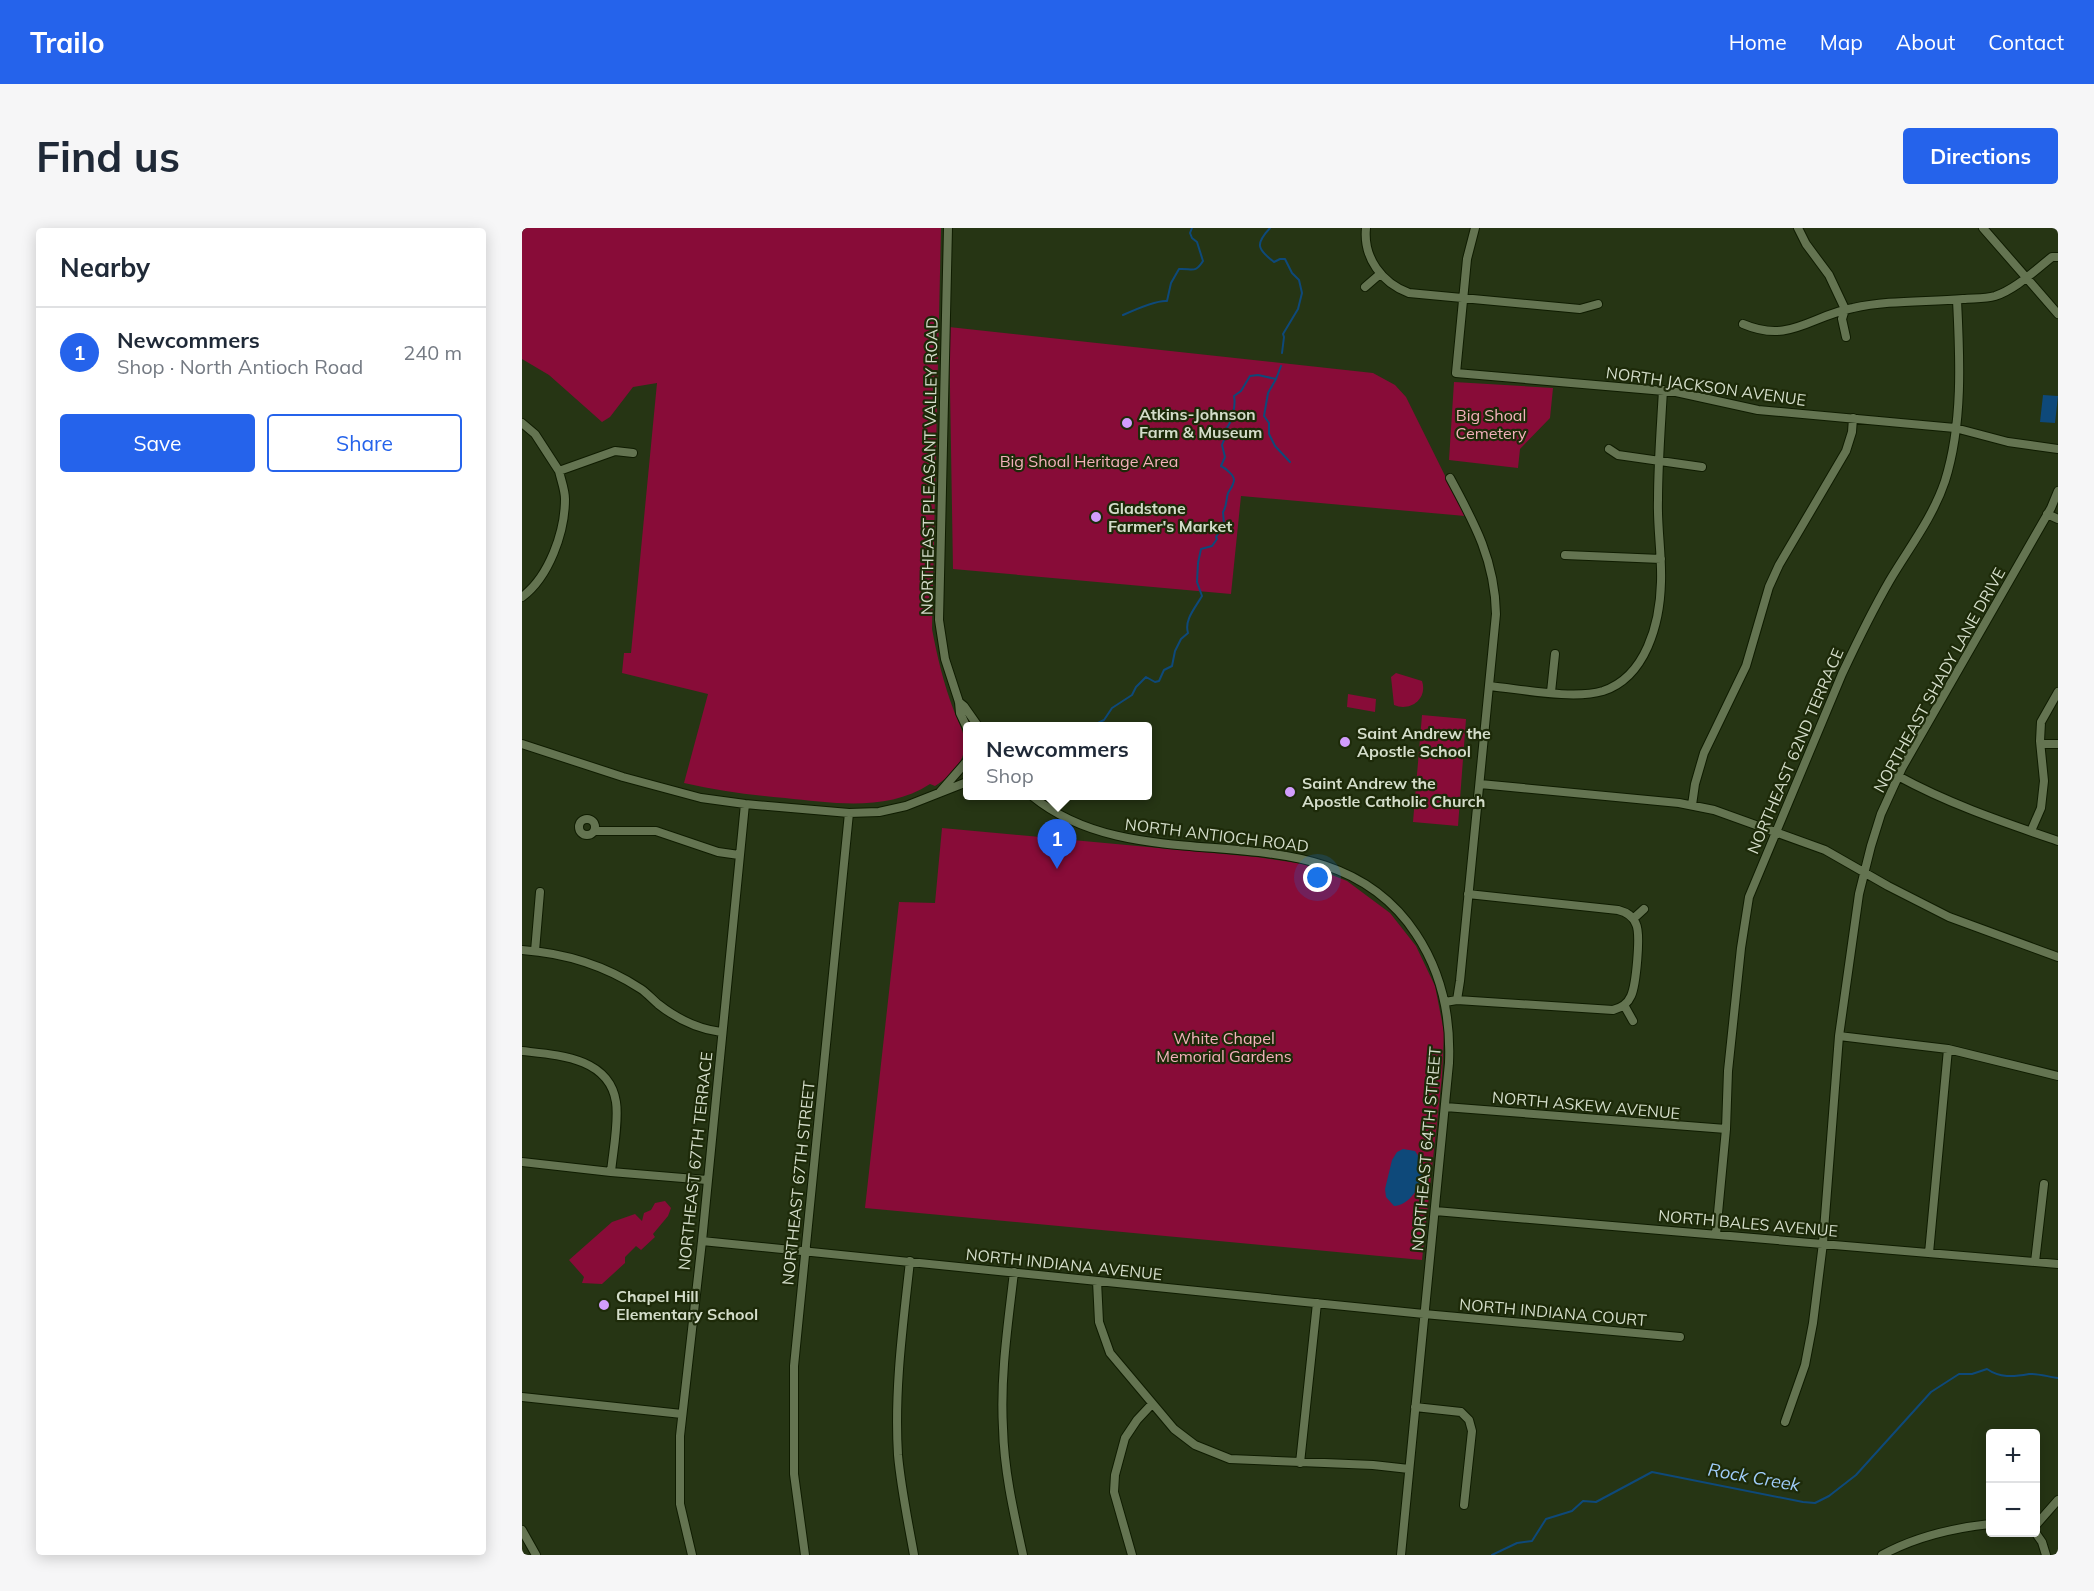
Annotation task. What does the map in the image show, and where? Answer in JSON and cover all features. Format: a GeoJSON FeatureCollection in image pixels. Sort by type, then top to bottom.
{"type":"FeatureCollection","features":[{"type":"Feature","properties":{"kind":"street","name":"NORTHEAST PLEASANT VALLEY ROAD"},"geometry":{"type":"LineString","coordinates":[[948,228],[939,620],[945,659],[964,722]]}},
{"type":"Feature","properties":{"kind":"street"},"geometry":{"type":"LineString","coordinates":[[1366,228],[1369,254],[1380,274],[1387,281],[1409,293],[1580,309],[1598,304]]}},
{"type":"Feature","properties":{"kind":"street"},"geometry":{"type":"LineString","coordinates":[[1463,299],[1468,253],[1475,228]]}},
{"type":"Feature","properties":{"kind":"street"},"geometry":{"type":"LineString","coordinates":[[1798,228],[1806,244],[1829,275],[1845,309],[1842,319],[1846,337]]}},
{"type":"Feature","properties":{"kind":"street"},"geometry":{"type":"LineString","coordinates":[[1983,228],[2058,314]]}},
{"type":"Feature","properties":{"kind":"street"},"geometry":{"type":"LineString","coordinates":[[1743,324],[1766,332],[1786,331],[1845,309],[1867,305],[1994,296],[2018,284],[2052,257],[2058,257]]}},
{"type":"Feature","properties":{"kind":"street"},"geometry":{"type":"LineString","coordinates":[[1365,287],[1380,274]]}},
{"type":"Feature","properties":{"kind":"street","name":"NORTH JACKSON AVENUE"},"geometry":{"type":"LineString","coordinates":[[1463,299],[1456,373],[1663,390],[1758,410],[1955,428],[2008,442],[2058,448]]}},
{"type":"Feature","properties":{"kind":"street","name":"NORTHEAST 62ND TERRACE"},"geometry":{"type":"LineString","coordinates":[[1716,1234],[1726,1129],[1728,1071],[1741,948],[1749,897],[1858,639],[1939,496],[1950,462],[1955,428],[1960,362],[1957,300]]}},
{"type":"Feature","properties":{"kind":"street"},"geometry":{"type":"LineString","coordinates":[[1489,686],[1586,695],[1605,690],[1623,681],[1637,667],[1651,636],[1662,583],[1658,501],[1663,390]]}},
{"type":"Feature","properties":{"kind":"street"},"geometry":{"type":"LineString","coordinates":[[1692,805],[1695,783],[1704,753],[1746,666],[1769,587],[1779,565],[1846,451],[1852,432],[1853,418]]}},
{"type":"Feature","properties":{"kind":"street"},"geometry":{"type":"LineString","coordinates":[[522,423],[535,434],[559,471],[565,498],[558,539],[545,570],[522,597]]}},
{"type":"Feature","properties":{"kind":"street"},"geometry":{"type":"LineString","coordinates":[[1609,449],[1618,455],[1702,467]]}},
{"type":"Feature","properties":{"kind":"street"},"geometry":{"type":"LineString","coordinates":[[559,471],[615,451],[633,453]]}},
{"type":"Feature","properties":{"kind":"street"},"geometry":{"type":"LineString","coordinates":[[1450,478],[1489,557],[1495,585],[1496,615],[1457,1000]]}},
{"type":"Feature","properties":{"kind":"street","name":"NORTHEAST SHADY LANE DRIVE"},"geometry":{"type":"LineString","coordinates":[[1785,1422],[1798,1388],[1810,1341],[1823,1244],[1839,1036],[1849,956],[1864,871],[1881,814],[1898,776],[2058,491]]}},
{"type":"Feature","properties":{"kind":"street"},"geometry":{"type":"LineString","coordinates":[[2047,514],[2058,519]]}},
{"type":"Feature","properties":{"kind":"street"},"geometry":{"type":"LineString","coordinates":[[1565,555],[1661,559]]}},
{"type":"Feature","properties":{"kind":"street"},"geometry":{"type":"LineString","coordinates":[[1551,692],[1556,654]]}},
{"type":"Feature","properties":{"kind":"street"},"geometry":{"type":"LineString","coordinates":[[2031,831],[2041,808],[2044,781],[2041,722],[2058,692]]}},
{"type":"Feature","properties":{"kind":"street","name":"NORTHEAST PLEASANT VALLEY ROAD"},"geometry":{"type":"LineString","coordinates":[[959,702],[975,722]]}},
{"type":"Feature","properties":{"kind":"street"},"geometry":{"type":"LineString","coordinates":[[522,744],[665,789],[701,798],[745,804],[849,813],[879,812],[906,806],[963,784]]}},
{"type":"Feature","properties":{"kind":"street"},"geometry":{"type":"LineString","coordinates":[[2041,744],[2058,744]]}},
{"type":"Feature","properties":{"kind":"street"},"geometry":{"type":"LineString","coordinates":[[940,792],[963,766]]}},
{"type":"Feature","properties":{"kind":"street"},"geometry":{"type":"LineString","coordinates":[[1898,776],[1939,797],[2058,841]]}},
{"type":"Feature","properties":{"kind":"street"},"geometry":{"type":"LineString","coordinates":[[1479,784],[1692,805],[1714,810],[1825,850],[1949,917],[2058,957]]}},
{"type":"Feature","properties":{"kind":"street","name":"NORTH ANTIOCH ROAD"},"geometry":{"type":"LineString","coordinates":[[1038,800],[1069,819],[1111,836],[1292,856],[1338,869],[1368,887],[1400,913],[1431,960],[1442,987],[1445,1002]]}},
{"type":"Feature","properties":{"kind":"street","name":"NORTHEAST 67TH TERRACE"},"geometry":{"type":"LineString","coordinates":[[692,1555],[680,1504],[678,1453],[702,1241],[745,804]]}},
{"type":"Feature","properties":{"kind":"street","name":"NORTHEAST 67TH STREET"},"geometry":{"type":"LineString","coordinates":[[805,1555],[794,1474],[794,1357],[849,813]]}},
{"type":"Feature","properties":{"kind":"street"},"geometry":{"type":"LineString","coordinates":[[594,831],[656,831],[718,852],[740,855]]}},
{"type":"Feature","properties":{"kind":"street"},"geometry":{"type":"LineString","coordinates":[[535,951],[540,892]]}},
{"type":"Feature","properties":{"kind":"street"},"geometry":{"type":"LineString","coordinates":[[1445,1002],[1457,1000],[1613,1010],[1624,1005],[1634,988],[1638,933],[1633,919],[1627,913],[1618,910],[1468,894]]}},
{"type":"Feature","properties":{"kind":"street"},"geometry":{"type":"LineString","coordinates":[[1633,919],[1644,909]]}},
{"type":"Feature","properties":{"kind":"street"},"geometry":{"type":"LineString","coordinates":[[522,950],[581,960],[639,988],[686,1022],[702,1030],[721,1032]]}},
{"type":"Feature","properties":{"kind":"street","name":"NORTHEAST 64TH STREET"},"geometry":{"type":"LineString","coordinates":[[1401,1555],[1450,1046],[1445,1002]]}},
{"type":"Feature","properties":{"kind":"street"},"geometry":{"type":"LineString","coordinates":[[1624,1005],[1632,1021]]}},
{"type":"Feature","properties":{"kind":"street"},"geometry":{"type":"LineString","coordinates":[[1839,1036],[1948,1049],[2058,1076]]}},
{"type":"Feature","properties":{"kind":"street"},"geometry":{"type":"LineString","coordinates":[[1929,1253],[1948,1049]]}},
{"type":"Feature","properties":{"kind":"street"},"geometry":{"type":"LineString","coordinates":[[522,1051],[561,1054],[580,1060],[597,1071],[610,1085],[616,1110],[611,1172]]}},
{"type":"Feature","properties":{"kind":"street","name":"NORTH ASKEW AVENUE"},"geometry":{"type":"LineString","coordinates":[[1445,1107],[1726,1129]]}},
{"type":"Feature","properties":{"kind":"street"},"geometry":{"type":"LineString","coordinates":[[522,1162],[707,1180]]}},
{"type":"Feature","properties":{"kind":"street"},"geometry":{"type":"LineString","coordinates":[[2036,1262],[2044,1184]]}},
{"type":"Feature","properties":{"kind":"street","name":"NORTH BALES AVENUE"},"geometry":{"type":"LineString","coordinates":[[1435,1211],[2058,1264]]}},
{"type":"Feature","properties":{"kind":"street","name":"NORTH INDIANA AVENUE"},"geometry":{"type":"LineString","coordinates":[[702,1241],[1424,1314]]}},
{"type":"Feature","properties":{"kind":"street"},"geometry":{"type":"LineString","coordinates":[[910,1261],[899,1362],[897,1421],[902,1487],[914,1555]]}},
{"type":"Feature","properties":{"kind":"street"},"geometry":{"type":"LineString","coordinates":[[1014,1272],[1004,1368],[1003,1428],[1007,1473],[1023,1555]]}},
{"type":"Feature","properties":{"kind":"street"},"geometry":{"type":"LineString","coordinates":[[1097,1281],[1099,1322],[1110,1353],[1152,1404],[1184,1438],[1218,1455],[1241,1460],[1373,1465],[1409,1469]]}},
{"type":"Feature","properties":{"kind":"street"},"geometry":{"type":"LineString","coordinates":[[1300,1463],[1317,1303]]}},
{"type":"Feature","properties":{"kind":"street","name":"NORTH INDIANA COURT"},"geometry":{"type":"LineString","coordinates":[[1424,1314],[1680,1337]]}},
{"type":"Feature","properties":{"kind":"street"},"geometry":{"type":"LineString","coordinates":[[522,1398],[682,1414]]}},
{"type":"Feature","properties":{"kind":"street"},"geometry":{"type":"LineString","coordinates":[[1132,1555],[1114,1492],[1115,1475],[1125,1438],[1152,1404]]}},
{"type":"Feature","properties":{"kind":"street"},"geometry":{"type":"LineString","coordinates":[[1415,1407],[1461,1412],[1469,1420],[1472,1431],[1464,1505]]}},
{"type":"Feature","properties":{"kind":"street"},"geometry":{"type":"LineString","coordinates":[[2040,1520],[2058,1500]]}},
{"type":"Feature","properties":{"kind":"street"},"geometry":{"type":"LineString","coordinates":[[1881,1555],[1912,1541],[1986,1525]]}},
{"type":"Feature","properties":{"kind":"street"},"geometry":{"type":"LineString","coordinates":[[522,1530],[536,1555]]}},
{"type":"Feature","properties":{"kind":"street"},"geometry":{"type":"LineString","coordinates":[[2039,1537],[2046,1555]]}},
{"type":"Feature","properties":{"kind":"green space"},"geometry":{"type":"Polygon","coordinates":[[[522,228],[941,228],[932,629],[944,681],[963,735],[963,754],[953,772],[935,786],[930,784],[896,799],[859,803],[760,796],[684,783],[708,694],[622,673],[624,653],[631,653],[657,383],[633,387],[610,417],[602,422],[549,375],[522,359],[522,228]]]}},
{"type":"Feature","properties":{"kind":"green space","name":"Big Shoal Heritage Area"},"geometry":{"type":"Polygon","coordinates":[[[949,327],[1373,373],[1395,385],[1406,397],[1465,516],[1241,496],[1231,594],[953,569],[949,327]]]}},
{"type":"Feature","properties":{"kind":"green space","name":"Big Shoal Cemetery"},"geometry":{"type":"Polygon","coordinates":[[[1454,382],[1553,388],[1550,418],[1520,449],[1518,468],[1449,460],[1454,382]]]}},
{"type":"Feature","properties":{"kind":"green space"},"geometry":{"type":"Polygon","coordinates":[[[1396,673],[1422,681],[1420,698],[1406,707],[1394,705],[1391,677],[1396,673]]]}},
{"type":"Feature","properties":{"kind":"green space"},"geometry":{"type":"Polygon","coordinates":[[[1348,694],[1376,699],[1375,712],[1347,707],[1348,694]]]}},
{"type":"Feature","properties":{"kind":"green space"},"geometry":{"type":"Polygon","coordinates":[[[1422,715],[1466,719],[1458,826],[1413,822],[1422,715]]]}},
{"type":"Feature","properties":{"kind":"green space","name":"White Chapel Memorial Gardens"},"geometry":{"type":"Polygon","coordinates":[[[942,828],[1256,857],[1304,864],[1347,881],[1390,913],[1416,946],[1435,986],[1444,1032],[1442,1076],[1422,1260],[865,1208],[899,902],[935,903],[942,828]]]}},
{"type":"Feature","properties":{"kind":"green space"},"geometry":{"type":"Polygon","coordinates":[[[665,1201],[671,1208],[668,1216],[653,1234],[655,1237],[641,1250],[636,1246],[625,1257],[625,1263],[602,1284],[582,1283],[584,1277],[569,1260],[612,1222],[635,1214],[642,1221],[644,1213],[651,1210],[655,1203],[665,1201]]]}},
{"type":"Feature","properties":{"kind":"water"},"geometry":{"type":"Polygon","coordinates":[[[2043,395],[2058,396],[2055,423],[2040,422],[2043,395]]]}},
{"type":"Feature","properties":{"kind":"water"},"geometry":{"type":"Polygon","coordinates":[[[1403,1149],[1415,1151],[1421,1160],[1423,1176],[1418,1188],[1410,1198],[1394,1206],[1386,1197],[1385,1189],[1392,1160],[1397,1152],[1403,1149]]]}},
{"type":"Feature","properties":{"kind":"waterway"},"geometry":{"type":"LineString","coordinates":[[1123,315],[1139,308],[1167,301],[1171,283],[1179,269],[1198,268],[1203,261],[1197,242],[1190,233],[1192,228]]}},
{"type":"Feature","properties":{"kind":"waterway"},"geometry":{"type":"LineString","coordinates":[[1270,228],[1260,242],[1261,250],[1274,262],[1285,259],[1292,273],[1299,280],[1302,293],[1298,309],[1283,334],[1282,353]]}},
{"type":"Feature","properties":{"kind":"waterway"},"geometry":{"type":"LineString","coordinates":[[1100,722],[1112,708],[1132,695],[1146,677],[1155,682],[1159,681],[1164,670],[1172,666],[1175,651],[1181,639],[1188,633],[1189,619],[1202,596],[1197,582],[1201,549],[1212,546],[1217,539],[1224,524],[1223,512],[1234,481],[1231,474],[1221,466],[1225,457],[1222,445],[1226,435],[1224,431],[1233,415],[1234,396],[1241,391],[1250,376],[1258,375],[1276,379],[1281,366]]}},
{"type":"Feature","properties":{"kind":"waterway"},"geometry":{"type":"LineString","coordinates":[[1276,379],[1268,393],[1264,416],[1269,423],[1269,434],[1275,446],[1290,462]]}},
{"type":"Feature","properties":{"kind":"waterway","name":"Rock Creek"},"geometry":{"type":"LineString","coordinates":[[1492,1555],[1517,1543],[1532,1541],[1546,1519],[1572,1511],[1583,1501],[1596,1502],[1652,1472],[1815,1503],[1829,1496],[1856,1475],[1931,1392],[1959,1374],[1972,1374],[1987,1369],[2007,1376],[2032,1374],[2058,1378]]}},
{"type":"Feature","properties":{"kind":"place","name":"Atkins-Johnson Farm & Museum"},"geometry":{"type":"Point","coordinates":[1127,423]}},
{"type":"Feature","properties":{"kind":"place","name":"Gladstone Farmer's Market"},"geometry":{"type":"Point","coordinates":[1096,517]}},
{"type":"Feature","properties":{"kind":"place","name":"Saint Andrew the Apostle School"},"geometry":{"type":"Point","coordinates":[1345,742]}},
{"type":"Feature","properties":{"kind":"place","name":"Saint Andrew the Apostle Catholic Church"},"geometry":{"type":"Point","coordinates":[1290,792]}},
{"type":"Feature","properties":{"kind":"place","name":"Newcommers"},"geometry":{"type":"Point","coordinates":[1057,869]}},
{"type":"Feature","properties":{"kind":"place","name":"Chapel Hill Elementary School"},"geometry":{"type":"Point","coordinates":[604,1305]}}]}
